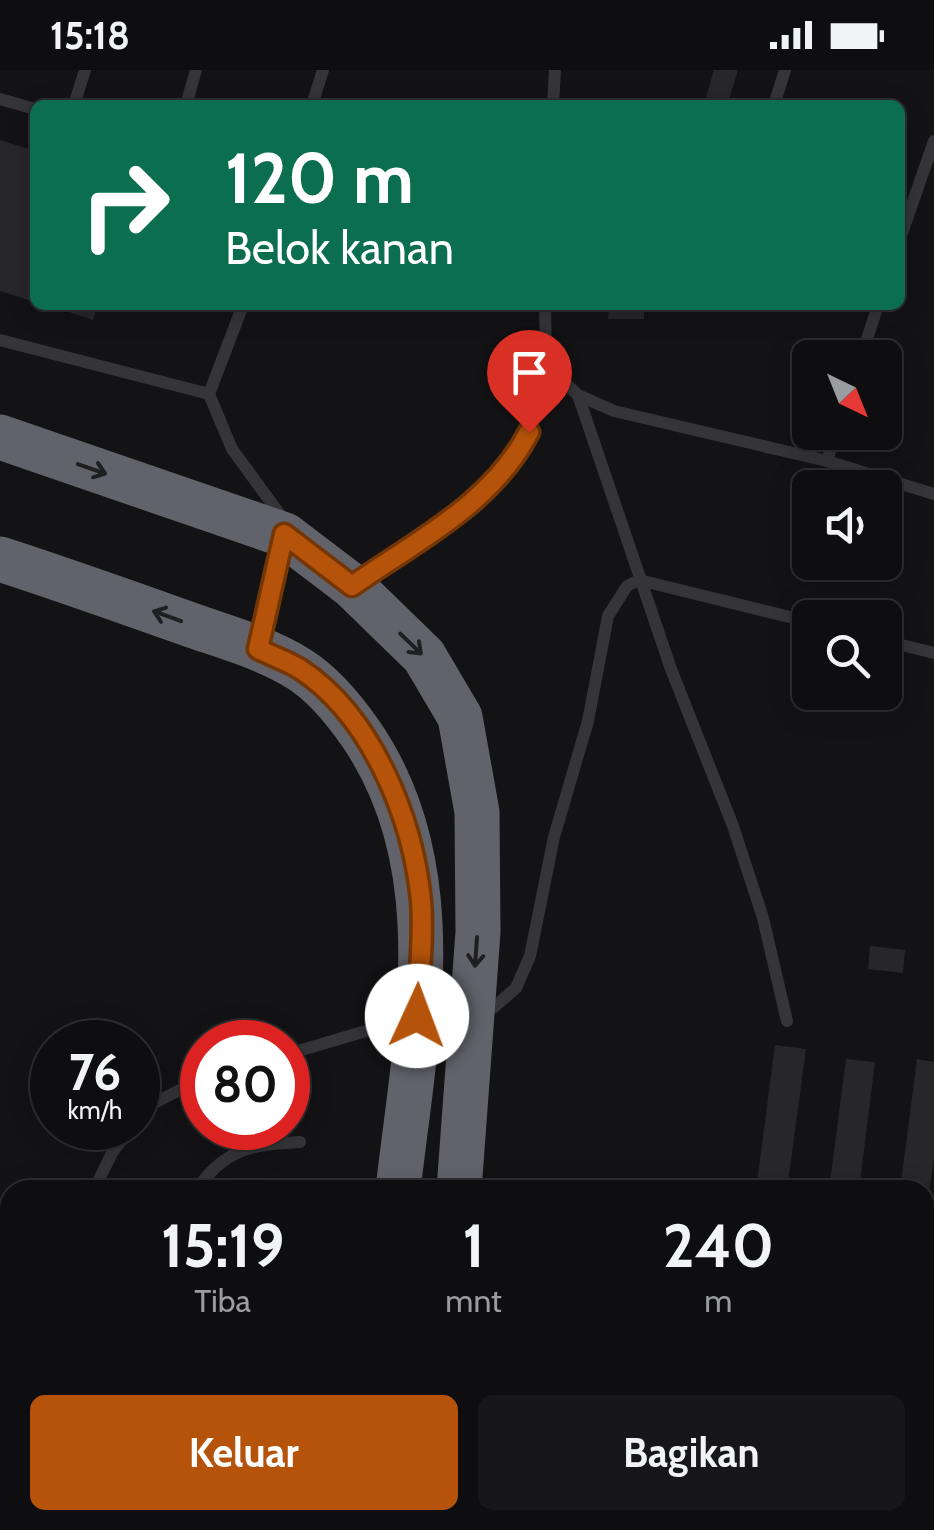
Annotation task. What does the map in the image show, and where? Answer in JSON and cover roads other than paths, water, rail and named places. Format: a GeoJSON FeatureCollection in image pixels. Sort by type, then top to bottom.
{"type":"FeatureCollection","features":[{"type":"Feature","properties":{"kind":"highway"},"geometry":{"type":"LineString","coordinates":[[0,437],[284,534],[352,586],[424,656],[460,717],[477,812],[478,932],[460,1180]]}},
{"type":"Feature","properties":{"kind":"highway"},"geometry":{"type":"LineString","coordinates":[[0,560],[258,649],[301,670],[347,713],[387,776],[415,858],[422,905],[417,1016],[399,1180]]}},
{"type":"Feature","properties":{"kind":"lane"},"geometry":{"type":"LineString","coordinates":[[76,100],[85,70]]}},
{"type":"Feature","properties":{"kind":"lane"},"geometry":{"type":"LineString","coordinates":[[187,100],[196,70]]}},
{"type":"Feature","properties":{"kind":"lane"},"geometry":{"type":"LineString","coordinates":[[314,100],[323,70]]}},
{"type":"Feature","properties":{"kind":"lane"},"geometry":{"type":"LineString","coordinates":[[553,100],[555,70]]}},
{"type":"Feature","properties":{"kind":"lane"},"geometry":{"type":"LineString","coordinates":[[776,100],[785,70]]}},
{"type":"Feature","properties":{"kind":"lane"},"geometry":{"type":"LineString","coordinates":[[0,99],[30,108]]}},
{"type":"Feature","properties":{"kind":"lane"},"geometry":{"type":"LineString","coordinates":[[905,224],[934,141]]}},
{"type":"Feature","properties":{"kind":"lane"},"geometry":{"type":"LineString","coordinates":[[905,184],[917,187]]}},
{"type":"Feature","properties":{"kind":"lane"},"geometry":{"type":"LineString","coordinates":[[241,310],[210,394],[232,449],[283,516],[284,534],[258,649]]}},
{"type":"Feature","properties":{"kind":"lane"},"geometry":{"type":"LineString","coordinates":[[545,310],[546,356],[555,374],[578,396],[614,411],[826,461],[934,494]]}},
{"type":"Feature","properties":{"kind":"lane"},"geometry":{"type":"LineString","coordinates":[[867,340],[876,310]]}},
{"type":"Feature","properties":{"kind":"lane"},"geometry":{"type":"LineString","coordinates":[[0,340],[210,394]]}},
{"type":"Feature","properties":{"kind":"lane"},"geometry":{"type":"LineString","coordinates":[[352,586],[480,497],[519,450],[555,374]]}},
{"type":"Feature","properties":{"kind":"lane"},"geometry":{"type":"LineString","coordinates":[[578,396],[639,580],[733,826],[763,918],[787,1021]]}},
{"type":"Feature","properties":{"kind":"lane"},"geometry":{"type":"LineString","coordinates":[[826,461],[830,450]]}},
{"type":"Feature","properties":{"kind":"lane"},"geometry":{"type":"LineString","coordinates":[[310,1048],[417,1016],[472,1016],[504,1000],[525,972],[554,838],[588,721],[608,616],[627,586],[639,580],[792,618]]}},
{"type":"Feature","properties":{"kind":"lane"},"geometry":{"type":"LineString","coordinates":[[902,645],[934,653]]}},
{"type":"Feature","properties":{"kind":"lane"},"geometry":{"type":"LineString","coordinates":[[99,1180],[114,1150]]}},
{"type":"Feature","properties":{"kind":"lane"},"geometry":{"type":"LineString","coordinates":[[204,1180],[223,1158],[246,1150]]}}]}
